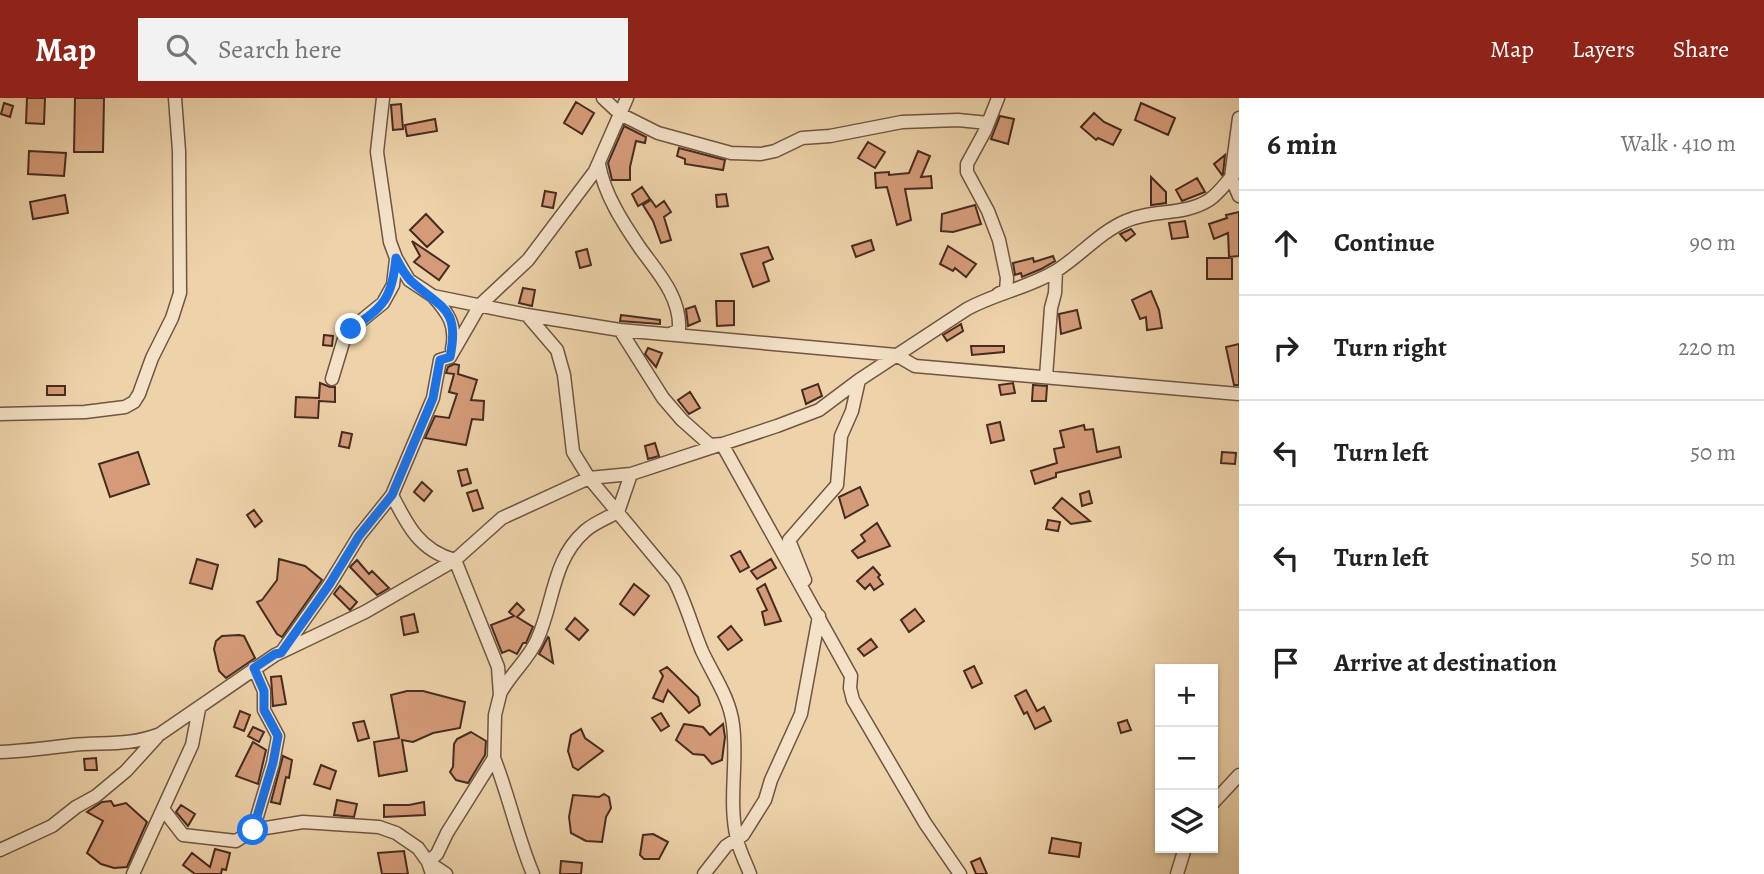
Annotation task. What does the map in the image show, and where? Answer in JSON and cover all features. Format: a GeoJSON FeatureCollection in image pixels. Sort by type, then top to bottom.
{"type":"FeatureCollection","features":[{"type":"Feature","properties":{"kind":"street"},"geometry":{"type":"LineString","coordinates":[[0,414],[74,413],[111,409],[134,402],[139,394],[180,293],[179,151],[175,98]]}},
{"type":"Feature","properties":{"kind":"street"},"geometry":{"type":"LineString","coordinates":[[383,98],[377,152],[390,242],[409,280],[433,296],[452,322],[455,334],[450,357]]}},
{"type":"Feature","properties":{"kind":"street"},"geometry":{"type":"LineString","coordinates":[[603,98],[620,114],[658,133],[731,153],[761,154],[775,151],[802,138],[830,136],[902,122],[958,120],[988,123]]}},
{"type":"Feature","properties":{"kind":"street"},"geometry":{"type":"LineString","coordinates":[[281,653],[329,585],[359,536],[392,495],[433,398],[440,360],[450,357],[480,305],[528,260],[599,164],[627,98]]}},
{"type":"Feature","properties":{"kind":"street"},"geometry":{"type":"LineString","coordinates":[[996,296],[1006,290],[1007,278],[1002,253],[988,211],[967,172],[967,164],[998,98]]}},
{"type":"Feature","properties":{"kind":"street"},"geometry":{"type":"LineString","coordinates":[[1239,118],[1235,173],[1239,196]]}},
{"type":"Feature","properties":{"kind":"street"},"geometry":{"type":"LineString","coordinates":[[599,164],[602,183],[672,296],[679,318],[678,330],[670,334]]}},
{"type":"Feature","properties":{"kind":"street"},"geometry":{"type":"LineString","coordinates":[[0,752],[33,751],[71,745],[123,744],[160,734],[275,654],[365,612],[454,560],[502,517],[589,478],[631,474],[819,410],[859,380],[967,309],[1031,284],[1056,271],[1129,219],[1182,211],[1206,201],[1219,192],[1235,173]]}},
{"type":"Feature","properties":{"kind":"street"},"geometry":{"type":"LineString","coordinates":[[332,379],[351,329],[383,303],[393,285],[396,258]]}},
{"type":"Feature","properties":{"kind":"street"},"geometry":{"type":"LineString","coordinates":[[1046,377],[1056,271]]}},
{"type":"Feature","properties":{"kind":"street"},"geometry":{"type":"LineString","coordinates":[[433,296],[620,330],[896,355],[915,366],[1239,394]]}},
{"type":"Feature","properties":{"kind":"street"},"geometry":{"type":"LineString","coordinates":[[527,315],[557,350],[564,375],[573,452],[589,478],[674,580],[683,596],[702,650],[726,697],[733,721],[737,755],[733,790],[737,839],[750,874]]}},
{"type":"Feature","properties":{"kind":"street"},"geometry":{"type":"LineString","coordinates":[[620,330],[663,398],[682,420],[710,444],[722,444]]}},
{"type":"Feature","properties":{"kind":"street"},"geometry":{"type":"LineString","coordinates":[[704,874],[726,846],[743,835],[751,825],[765,800],[771,780],[801,714],[819,618],[789,540],[837,485],[841,436],[852,411],[859,380]]}},
{"type":"Feature","properties":{"kind":"street"},"geometry":{"type":"LineString","coordinates":[[722,444],[851,676],[853,700],[925,823],[960,874]]}},
{"type":"Feature","properties":{"kind":"street"},"geometry":{"type":"LineString","coordinates":[[500,695],[537,641],[553,584],[563,560],[574,542],[587,529],[618,512],[631,474]]}},
{"type":"Feature","properties":{"kind":"street"},"geometry":{"type":"LineString","coordinates":[[392,495],[406,523],[423,543],[436,555],[454,560]]}},
{"type":"Feature","properties":{"kind":"street"},"geometry":{"type":"LineString","coordinates":[[454,560],[498,667],[500,695],[495,715],[494,758],[503,780],[519,840],[533,874]]}},
{"type":"Feature","properties":{"kind":"street"},"geometry":{"type":"LineString","coordinates":[[253,830],[273,763],[278,736],[264,710],[264,691],[254,668]]}},
{"type":"Feature","properties":{"kind":"street"},"geometry":{"type":"LineString","coordinates":[[133,874],[191,745],[199,709]]}},
{"type":"Feature","properties":{"kind":"street"},"geometry":{"type":"LineString","coordinates":[[0,850],[52,826],[76,807],[96,796],[126,771],[160,734]]}},
{"type":"Feature","properties":{"kind":"street"},"geometry":{"type":"LineString","coordinates":[[430,868],[447,833],[494,758]]}},
{"type":"Feature","properties":{"kind":"street"},"geometry":{"type":"LineString","coordinates":[[1218,798],[1239,775]]}},
{"type":"Feature","properties":{"kind":"street"},"geometry":{"type":"LineString","coordinates":[[163,809],[183,835],[236,841],[253,830],[303,822],[379,827],[396,833],[418,848],[430,868],[446,874]]}},
{"type":"Feature","properties":{"kind":"street"},"geometry":{"type":"LineString","coordinates":[[1177,874],[1183,853]]}},
{"type":"Feature","properties":{"kind":"building"},"geometry":{"type":"Polygon","coordinates":[[[27,98],[45,98],[44,124],[26,123],[27,98]]]}},
{"type":"Feature","properties":{"kind":"building"},"geometry":{"type":"Polygon","coordinates":[[[75,98],[104,98],[103,152],[74,152],[75,98]]]}},
{"type":"Feature","properties":{"kind":"building"},"geometry":{"type":"Polygon","coordinates":[[[576,102],[594,113],[582,134],[564,123],[576,102]]]}},
{"type":"Feature","properties":{"kind":"building"},"geometry":{"type":"Polygon","coordinates":[[[4,103],[13,106],[10,117],[1,114],[4,103]]]}},
{"type":"Feature","properties":{"kind":"building"},"geometry":{"type":"Polygon","coordinates":[[[1141,103],[1175,118],[1168,135],[1135,120],[1141,103]]]}},
{"type":"Feature","properties":{"kind":"building"},"geometry":{"type":"Polygon","coordinates":[[[401,104],[403,129],[393,130],[391,105],[401,104]]]}},
{"type":"Feature","properties":{"kind":"building"},"geometry":{"type":"Polygon","coordinates":[[[1094,113],[1104,122],[1121,130],[1113,145],[1098,138],[1096,140],[1081,127],[1094,113]]]}},
{"type":"Feature","properties":{"kind":"building"},"geometry":{"type":"Polygon","coordinates":[[[1000,116],[1014,119],[1008,144],[991,139],[1000,116]]]}},
{"type":"Feature","properties":{"kind":"building"},"geometry":{"type":"Polygon","coordinates":[[[435,119],[437,131],[407,136],[405,125],[435,119]]]}},
{"type":"Feature","properties":{"kind":"building"},"geometry":{"type":"Polygon","coordinates":[[[624,126],[646,137],[645,143],[636,141],[630,180],[612,180],[608,163],[624,126]]]}},
{"type":"Feature","properties":{"kind":"building"},"geometry":{"type":"Polygon","coordinates":[[[868,142],[885,152],[875,168],[858,158],[868,142]]]}},
{"type":"Feature","properties":{"kind":"building"},"geometry":{"type":"Polygon","coordinates":[[[679,148],[725,160],[723,170],[685,164],[685,159],[677,156],[679,148]]]}},
{"type":"Feature","properties":{"kind":"building"},"geometry":{"type":"Polygon","coordinates":[[[29,151],[66,153],[64,176],[28,174],[29,151]]]}},
{"type":"Feature","properties":{"kind":"building"},"geometry":{"type":"Polygon","coordinates":[[[918,151],[930,156],[921,177],[931,176],[932,188],[905,189],[911,220],[897,225],[887,187],[876,188],[875,173],[909,173],[918,151]]]}},
{"type":"Feature","properties":{"kind":"building"},"geometry":{"type":"Polygon","coordinates":[[[1225,155],[1223,174],[1222,175],[1214,164],[1225,155]]]}},
{"type":"Feature","properties":{"kind":"building"},"geometry":{"type":"Polygon","coordinates":[[[1151,177],[1166,192],[1166,203],[1151,205],[1151,177]]]}},
{"type":"Feature","properties":{"kind":"building"},"geometry":{"type":"Polygon","coordinates":[[[1197,178],[1205,192],[1182,201],[1176,190],[1197,178]]]}},
{"type":"Feature","properties":{"kind":"building"},"geometry":{"type":"Polygon","coordinates":[[[642,187],[650,199],[638,206],[632,194],[642,187]]]}},
{"type":"Feature","properties":{"kind":"building"},"geometry":{"type":"Polygon","coordinates":[[[545,191],[556,193],[553,208],[542,206],[545,191]]]}},
{"type":"Feature","properties":{"kind":"building"},"geometry":{"type":"Polygon","coordinates":[[[726,194],[728,206],[717,207],[716,195],[726,194]]]}},
{"type":"Feature","properties":{"kind":"building"},"geometry":{"type":"Polygon","coordinates":[[[65,195],[68,213],[33,219],[30,202],[65,195]]]}},
{"type":"Feature","properties":{"kind":"building"},"geometry":{"type":"Polygon","coordinates":[[[651,200],[656,207],[664,201],[671,212],[664,217],[671,240],[661,243],[653,221],[643,205],[651,200]]]}},
{"type":"Feature","properties":{"kind":"building"},"geometry":{"type":"Polygon","coordinates":[[[975,205],[981,224],[953,232],[941,231],[942,214],[975,205]]]}},
{"type":"Feature","properties":{"kind":"building"},"geometry":{"type":"Polygon","coordinates":[[[1239,212],[1239,256],[1229,257],[1228,233],[1214,239],[1209,224],[1239,212]]]}},
{"type":"Feature","properties":{"kind":"building"},"geometry":{"type":"Polygon","coordinates":[[[426,214],[443,232],[427,247],[410,230],[426,214]]]}},
{"type":"Feature","properties":{"kind":"building"},"geometry":{"type":"Polygon","coordinates":[[[1185,221],[1188,237],[1172,239],[1169,223],[1185,221]]]}},
{"type":"Feature","properties":{"kind":"building"},"geometry":{"type":"Polygon","coordinates":[[[1131,229],[1135,234],[1126,241],[1120,234],[1131,229]]]}},
{"type":"Feature","properties":{"kind":"building"},"geometry":{"type":"Polygon","coordinates":[[[871,240],[874,250],[856,257],[852,246],[871,240]]]}},
{"type":"Feature","properties":{"kind":"building"},"geometry":{"type":"Polygon","coordinates":[[[412,241],[449,266],[439,280],[414,262],[420,256],[412,241]]]}},
{"type":"Feature","properties":{"kind":"building"},"geometry":{"type":"Polygon","coordinates":[[[948,246],[976,264],[966,277],[955,268],[953,271],[940,264],[948,246]]]}},
{"type":"Feature","properties":{"kind":"building"},"geometry":{"type":"Polygon","coordinates":[[[768,247],[773,259],[763,263],[769,281],[753,287],[741,254],[768,247]]]}},
{"type":"Feature","properties":{"kind":"building"},"geometry":{"type":"Polygon","coordinates":[[[587,249],[591,265],[580,268],[576,252],[587,249]]]}},
{"type":"Feature","properties":{"kind":"building"},"geometry":{"type":"Polygon","coordinates":[[[1053,256],[1055,261],[1041,269],[1022,277],[1021,273],[1015,275],[1013,263],[1033,258],[1034,262],[1053,256]]]}},
{"type":"Feature","properties":{"kind":"building"},"geometry":{"type":"Polygon","coordinates":[[[1207,258],[1232,258],[1232,279],[1207,279],[1207,258]]]}},
{"type":"Feature","properties":{"kind":"building"},"geometry":{"type":"Polygon","coordinates":[[[523,288],[535,290],[532,306],[519,303],[523,288]]]}},
{"type":"Feature","properties":{"kind":"building"},"geometry":{"type":"Polygon","coordinates":[[[1151,291],[1159,310],[1162,328],[1147,330],[1146,317],[1140,319],[1132,300],[1151,291]]]}},
{"type":"Feature","properties":{"kind":"building"},"geometry":{"type":"Polygon","coordinates":[[[716,301],[734,301],[734,325],[717,326],[716,301]]]}},
{"type":"Feature","properties":{"kind":"building"},"geometry":{"type":"Polygon","coordinates":[[[695,306],[700,321],[688,326],[686,309],[695,306]]]}},
{"type":"Feature","properties":{"kind":"building"},"geometry":{"type":"Polygon","coordinates":[[[1077,310],[1081,328],[1061,334],[1059,314],[1077,310]]]}},
{"type":"Feature","properties":{"kind":"building"},"geometry":{"type":"Polygon","coordinates":[[[621,315],[660,320],[660,324],[620,321],[621,315]]]}},
{"type":"Feature","properties":{"kind":"building"},"geometry":{"type":"Polygon","coordinates":[[[961,324],[963,331],[947,341],[943,335],[961,324]]]}},
{"type":"Feature","properties":{"kind":"building"},"geometry":{"type":"Polygon","coordinates":[[[324,335],[333,336],[332,346],[323,345],[324,335]]]}},
{"type":"Feature","properties":{"kind":"building"},"geometry":{"type":"Polygon","coordinates":[[[1239,344],[1239,385],[1234,385],[1226,347],[1239,344]]]}},
{"type":"Feature","properties":{"kind":"building"},"geometry":{"type":"Polygon","coordinates":[[[971,346],[1004,346],[1004,352],[972,355],[971,346]]]}},
{"type":"Feature","properties":{"kind":"building"},"geometry":{"type":"Polygon","coordinates":[[[648,348],[662,353],[656,367],[645,354],[648,348]]]}},
{"type":"Feature","properties":{"kind":"building"},"geometry":{"type":"Polygon","coordinates":[[[459,365],[458,374],[477,380],[471,400],[484,401],[483,420],[472,419],[466,445],[425,438],[435,416],[449,418],[457,394],[449,392],[454,374],[446,373],[448,367],[459,365]]]}},
{"type":"Feature","properties":{"kind":"building"},"geometry":{"type":"Polygon","coordinates":[[[320,383],[335,387],[335,402],[319,401],[318,418],[295,417],[296,397],[319,398],[320,383]]]}},
{"type":"Feature","properties":{"kind":"building"},"geometry":{"type":"Polygon","coordinates":[[[1013,383],[1015,393],[1001,395],[999,385],[1013,383]]]}},
{"type":"Feature","properties":{"kind":"building"},"geometry":{"type":"Polygon","coordinates":[[[818,384],[822,396],[806,404],[802,390],[818,384]]]}},
{"type":"Feature","properties":{"kind":"building"},"geometry":{"type":"Polygon","coordinates":[[[1033,385],[1047,386],[1046,401],[1032,401],[1033,385]]]}},
{"type":"Feature","properties":{"kind":"building"},"geometry":{"type":"Polygon","coordinates":[[[47,386],[65,386],[65,395],[47,395],[47,386]]]}},
{"type":"Feature","properties":{"kind":"building"},"geometry":{"type":"Polygon","coordinates":[[[690,392],[700,408],[689,414],[678,400],[690,392]]]}},
{"type":"Feature","properties":{"kind":"building"},"geometry":{"type":"Polygon","coordinates":[[[1000,422],[1004,440],[991,443],[987,425],[1000,422]]]}},
{"type":"Feature","properties":{"kind":"building"},"geometry":{"type":"Polygon","coordinates":[[[1084,425],[1085,430],[1093,429],[1097,452],[1119,447],[1121,457],[1056,473],[1056,477],[1035,484],[1031,471],[1057,463],[1054,449],[1064,447],[1060,431],[1084,425]]]}},
{"type":"Feature","properties":{"kind":"building"},"geometry":{"type":"Polygon","coordinates":[[[342,432],[352,434],[349,448],[339,446],[342,432]]]}},
{"type":"Feature","properties":{"kind":"building"},"geometry":{"type":"Polygon","coordinates":[[[655,443],[659,456],[648,459],[645,446],[655,443]]]}},
{"type":"Feature","properties":{"kind":"building"},"geometry":{"type":"Polygon","coordinates":[[[138,452],[149,484],[110,497],[99,464],[138,452]]]}},
{"type":"Feature","properties":{"kind":"building"},"geometry":{"type":"Polygon","coordinates":[[[1222,452],[1236,453],[1235,464],[1221,463],[1222,452]]]}},
{"type":"Feature","properties":{"kind":"building"},"geometry":{"type":"Polygon","coordinates":[[[467,469],[471,483],[462,486],[458,471],[467,469]]]}},
{"type":"Feature","properties":{"kind":"building"},"geometry":{"type":"Polygon","coordinates":[[[422,482],[432,491],[424,501],[414,492],[422,482]]]}},
{"type":"Feature","properties":{"kind":"building"},"geometry":{"type":"Polygon","coordinates":[[[860,487],[868,505],[845,518],[839,497],[860,487]]]}},
{"type":"Feature","properties":{"kind":"building"},"geometry":{"type":"Polygon","coordinates":[[[477,490],[483,508],[473,511],[467,493],[477,490]]]}},
{"type":"Feature","properties":{"kind":"building"},"geometry":{"type":"Polygon","coordinates":[[[1089,491],[1092,503],[1082,506],[1080,494],[1089,491]]]}},
{"type":"Feature","properties":{"kind":"building"},"geometry":{"type":"Polygon","coordinates":[[[1062,498],[1090,521],[1071,524],[1053,508],[1062,498]]]}},
{"type":"Feature","properties":{"kind":"building"},"geometry":{"type":"Polygon","coordinates":[[[254,510],[262,521],[255,527],[247,515],[254,510]]]}},
{"type":"Feature","properties":{"kind":"building"},"geometry":{"type":"Polygon","coordinates":[[[1048,520],[1060,522],[1058,531],[1046,529],[1048,520]]]}},
{"type":"Feature","properties":{"kind":"building"},"geometry":{"type":"Polygon","coordinates":[[[877,523],[890,546],[858,558],[852,551],[865,541],[861,535],[877,523]]]}},
{"type":"Feature","properties":{"kind":"building"},"geometry":{"type":"Polygon","coordinates":[[[740,551],[749,567],[740,572],[731,556],[740,551]]]}},
{"type":"Feature","properties":{"kind":"building"},"geometry":{"type":"Polygon","coordinates":[[[197,559],[218,565],[212,589],[190,583],[197,559]]]}},
{"type":"Feature","properties":{"kind":"building"},"geometry":{"type":"Polygon","coordinates":[[[279,559],[305,566],[322,580],[282,637],[277,634],[257,602],[262,600],[277,580],[279,559]]]}},
{"type":"Feature","properties":{"kind":"building"},"geometry":{"type":"Polygon","coordinates":[[[771,559],[776,568],[757,579],[751,571],[771,559]]]}},
{"type":"Feature","properties":{"kind":"building"},"geometry":{"type":"Polygon","coordinates":[[[357,560],[369,574],[372,571],[389,588],[377,595],[350,567],[357,560]]]}},
{"type":"Feature","properties":{"kind":"building"},"geometry":{"type":"Polygon","coordinates":[[[873,567],[883,584],[874,590],[870,584],[865,589],[857,581],[873,567]]]}},
{"type":"Feature","properties":{"kind":"building"},"geometry":{"type":"Polygon","coordinates":[[[634,584],[649,596],[634,615],[620,604],[634,584]]]}},
{"type":"Feature","properties":{"kind":"building"},"geometry":{"type":"Polygon","coordinates":[[[765,584],[781,621],[765,625],[762,612],[767,610],[757,589],[765,584]]]}},
{"type":"Feature","properties":{"kind":"building"},"geometry":{"type":"Polygon","coordinates":[[[340,586],[357,602],[350,610],[334,594],[340,586]]]}},
{"type":"Feature","properties":{"kind":"building"},"geometry":{"type":"Polygon","coordinates":[[[517,603],[524,610],[517,617],[533,627],[526,643],[523,643],[517,654],[509,650],[502,653],[491,625],[514,616],[509,612],[517,603]]]}},
{"type":"Feature","properties":{"kind":"building"},"geometry":{"type":"Polygon","coordinates":[[[915,609],[924,621],[909,632],[901,620],[915,609]]]}},
{"type":"Feature","properties":{"kind":"building"},"geometry":{"type":"Polygon","coordinates":[[[414,614],[418,632],[404,635],[401,617],[414,614]]]}},
{"type":"Feature","properties":{"kind":"building"},"geometry":{"type":"Polygon","coordinates":[[[575,618],[588,630],[579,640],[566,629],[575,618]]]}},
{"type":"Feature","properties":{"kind":"building"},"geometry":{"type":"Polygon","coordinates":[[[731,626],[742,640],[728,650],[718,637],[731,626]]]}},
{"type":"Feature","properties":{"kind":"building"},"geometry":{"type":"Polygon","coordinates":[[[222,636],[244,636],[255,658],[226,678],[219,671],[214,649],[216,641],[222,636]]]}},
{"type":"Feature","properties":{"kind":"building"},"geometry":{"type":"Polygon","coordinates":[[[549,638],[553,663],[539,654],[549,638]]]}},
{"type":"Feature","properties":{"kind":"building"},"geometry":{"type":"Polygon","coordinates":[[[871,639],[877,647],[864,656],[858,649],[871,639]]]}},
{"type":"Feature","properties":{"kind":"building"},"geometry":{"type":"Polygon","coordinates":[[[974,666],[982,683],[972,688],[964,671],[974,666]]]}},
{"type":"Feature","properties":{"kind":"building"},"geometry":{"type":"Polygon","coordinates":[[[667,667],[698,697],[700,705],[689,713],[668,690],[663,702],[653,698],[663,676],[660,671],[667,667]]]}},
{"type":"Feature","properties":{"kind":"building"},"geometry":{"type":"Polygon","coordinates":[[[281,676],[286,704],[273,706],[271,677],[281,676]]]}},
{"type":"Feature","properties":{"kind":"building"},"geometry":{"type":"Polygon","coordinates":[[[1026,690],[1037,711],[1044,707],[1051,721],[1035,729],[1015,696],[1026,690]]]}},
{"type":"Feature","properties":{"kind":"building"},"geometry":{"type":"Polygon","coordinates":[[[423,691],[465,702],[460,728],[433,733],[413,742],[402,740],[407,771],[379,776],[374,742],[399,738],[391,695],[423,691]]]}},
{"type":"Feature","properties":{"kind":"building"},"geometry":{"type":"Polygon","coordinates":[[[240,711],[250,715],[244,731],[234,727],[240,711]]]}},
{"type":"Feature","properties":{"kind":"building"},"geometry":{"type":"Polygon","coordinates":[[[661,713],[669,726],[661,731],[652,718],[661,713]]]}},
{"type":"Feature","properties":{"kind":"building"},"geometry":{"type":"Polygon","coordinates":[[[1127,720],[1131,730],[1121,733],[1118,723],[1127,720]]]}},
{"type":"Feature","properties":{"kind":"building"},"geometry":{"type":"Polygon","coordinates":[[[364,721],[369,738],[358,741],[353,723],[364,721]]]}},
{"type":"Feature","properties":{"kind":"building"},"geometry":{"type":"Polygon","coordinates":[[[684,724],[703,727],[710,735],[723,724],[725,737],[722,760],[712,764],[704,755],[693,754],[676,740],[684,724]]]}},
{"type":"Feature","properties":{"kind":"building"},"geometry":{"type":"Polygon","coordinates":[[[253,727],[264,732],[259,742],[248,736],[253,727]]]}},
{"type":"Feature","properties":{"kind":"building"},"geometry":{"type":"Polygon","coordinates":[[[581,729],[585,738],[603,751],[578,770],[573,767],[568,751],[571,735],[581,729]]]}},
{"type":"Feature","properties":{"kind":"building"},"geometry":{"type":"Polygon","coordinates":[[[471,732],[486,741],[485,755],[468,783],[456,780],[450,772],[453,767],[454,744],[457,739],[471,732]]]}},
{"type":"Feature","properties":{"kind":"building"},"geometry":{"type":"Polygon","coordinates":[[[253,742],[266,750],[258,784],[236,776],[253,742]]]}},
{"type":"Feature","properties":{"kind":"building"},"geometry":{"type":"Polygon","coordinates":[[[283,756],[292,760],[280,804],[271,802],[283,756]]]}},
{"type":"Feature","properties":{"kind":"building"},"geometry":{"type":"Polygon","coordinates":[[[96,758],[97,770],[85,770],[84,759],[96,758]]]}},
{"type":"Feature","properties":{"kind":"building"},"geometry":{"type":"Polygon","coordinates":[[[321,765],[336,771],[330,789],[314,784],[321,765]]]}},
{"type":"Feature","properties":{"kind":"building"},"geometry":{"type":"Polygon","coordinates":[[[604,794],[609,797],[611,808],[606,817],[602,842],[586,841],[571,833],[569,817],[573,795],[599,797],[604,794]]]}},
{"type":"Feature","properties":{"kind":"building"},"geometry":{"type":"Polygon","coordinates":[[[337,800],[357,804],[354,817],[334,815],[337,800]]]}},
{"type":"Feature","properties":{"kind":"building"},"geometry":{"type":"Polygon","coordinates":[[[111,801],[114,806],[126,803],[147,822],[127,867],[114,868],[101,864],[87,853],[103,821],[87,812],[102,802],[111,801]]]}},
{"type":"Feature","properties":{"kind":"building"},"geometry":{"type":"Polygon","coordinates":[[[424,802],[425,815],[384,817],[384,805],[424,802]]]}},
{"type":"Feature","properties":{"kind":"building"},"geometry":{"type":"Polygon","coordinates":[[[181,805],[195,814],[188,826],[176,812],[181,805]]]}},
{"type":"Feature","properties":{"kind":"building"},"geometry":{"type":"Polygon","coordinates":[[[653,834],[668,842],[659,859],[644,859],[640,855],[643,835],[653,834]]]}},
{"type":"Feature","properties":{"kind":"building"},"geometry":{"type":"Polygon","coordinates":[[[1052,838],[1081,843],[1079,857],[1049,853],[1052,838]]]}},
{"type":"Feature","properties":{"kind":"building"},"geometry":{"type":"Polygon","coordinates":[[[215,849],[230,853],[226,870],[222,869],[221,874],[195,874],[183,865],[192,853],[210,867],[215,849]]]}},
{"type":"Feature","properties":{"kind":"building"},"geometry":{"type":"Polygon","coordinates":[[[404,851],[408,874],[382,874],[378,853],[404,851]]]}},
{"type":"Feature","properties":{"kind":"building"},"geometry":{"type":"Polygon","coordinates":[[[980,858],[987,874],[976,874],[971,862],[980,858]]]}},
{"type":"Feature","properties":{"kind":"building"},"geometry":{"type":"Polygon","coordinates":[[[561,861],[582,863],[581,874],[560,874],[561,861]]]}},
{"type":"Feature","properties":{"kind":"route"},"geometry":{"type":"LineString","coordinates":[[253,830],[273,763],[278,736],[264,710],[264,691],[254,668],[281,653],[329,585],[359,536],[392,495],[433,398],[440,360],[450,357],[455,334],[446,311],[433,296],[409,280],[396,258],[393,285],[383,303],[351,329]]}}]}
